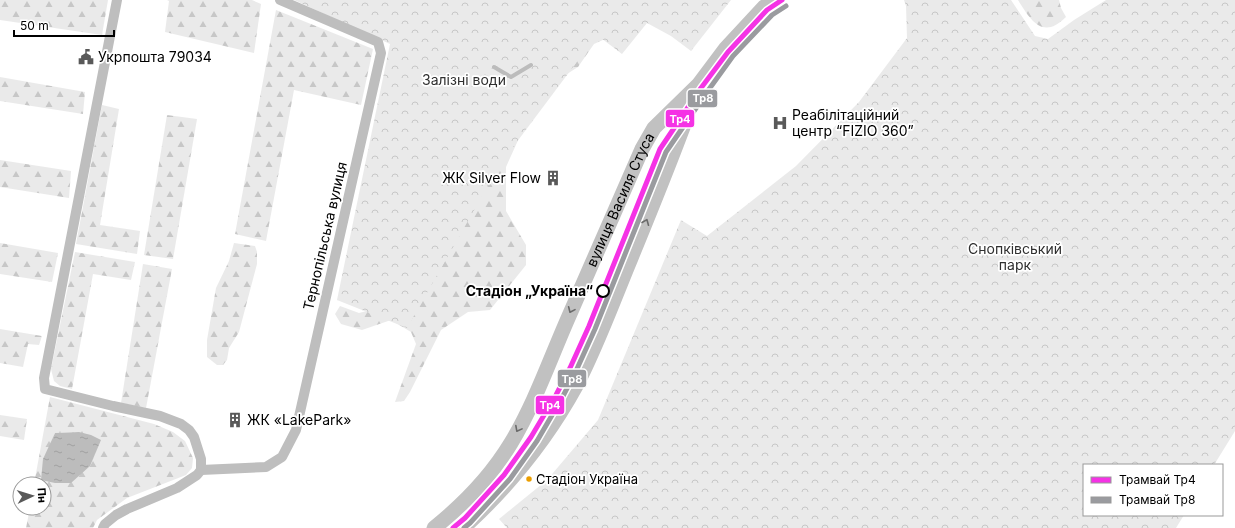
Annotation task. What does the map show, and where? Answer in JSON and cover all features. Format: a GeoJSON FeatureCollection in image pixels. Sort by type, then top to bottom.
{"type":"FeatureCollection","features":[{"type":"Feature","properties":{"kind":"main road","name":"вулиця Василя Стуса"},"geometry":{"type":"LineString","coordinates":[[434,528],[463,503],[482,482],[511,443],[539,387],[642,149],[654,128],[699,84],[726,48],[764,7],[775,0]]}},
{"type":"Feature","properties":{"kind":"main road","name":"вулиця Василя Стуса"},"geometry":{"type":"LineString","coordinates":[[463,528],[501,490],[523,464],[549,430],[576,386],[601,331],[667,169],[699,84]]}},
{"type":"Feature","properties":{"kind":"street"},"geometry":{"type":"LineString","coordinates":[[103,528],[105,524],[116,515],[139,503],[177,488],[197,475],[201,470],[201,459],[194,438],[189,430],[181,424],[160,416],[45,389],[44,378],[117,0]]}},
{"type":"Feature","properties":{"kind":"street","name":"Тернопільська вулиця"},"geometry":{"type":"LineString","coordinates":[[201,470],[266,467],[282,457],[296,430],[381,53],[378,42],[280,0]]}},
{"type":"Feature","properties":{"kind":"green space"},"geometry":{"type":"Polygon","coordinates":[[[0,0],[108,0],[102,35],[0,20],[0,0]]]}},
{"type":"Feature","properties":{"kind":"green space"},"geometry":{"type":"Polygon","coordinates":[[[167,0],[252,0],[261,4],[254,53],[165,32],[169,1],[167,0]]]}},
{"type":"Feature","properties":{"kind":"green space","name":"Залізні води"},"geometry":{"type":"Polygon","coordinates":[[[294,0],[731,0],[691,51],[671,36],[647,23],[622,54],[597,35],[501,163],[407,328],[337,300],[390,44],[294,0]]]}},
{"type":"Feature","properties":{"kind":"green space","name":"Снопківський парк"},"geometry":{"type":"Polygon","coordinates":[[[904,0],[1011,0],[1035,36],[1048,39],[1074,20],[1106,0],[1235,0],[1235,431],[1215,464],[1083,464],[1083,516],[1183,516],[1176,528],[507,528],[499,519],[547,480],[598,420],[681,220],[707,236],[796,166],[859,102],[907,38],[906,6],[904,0]]]}},
{"type":"Feature","properties":{"kind":"green space"},"geometry":{"type":"Polygon","coordinates":[[[1018,0],[1059,0],[1066,17],[1058,24],[1051,27],[1038,25],[1028,15],[1018,0]]]}},
{"type":"Feature","properties":{"kind":"green space"},"geometry":{"type":"Polygon","coordinates":[[[276,10],[373,49],[361,105],[294,90],[266,241],[235,234],[276,10]]]}},
{"type":"Feature","properties":{"kind":"green space"},"geometry":{"type":"Polygon","coordinates":[[[645,21],[594,44],[578,67],[559,79],[524,127],[506,167],[506,211],[526,245],[526,265],[490,310],[468,312],[441,330],[410,392],[404,401],[395,402],[416,344],[411,332],[391,320],[362,330],[341,324],[335,314],[340,306],[359,313],[390,305],[392,43],[645,21]]]}},
{"type":"Feature","properties":{"kind":"green space"},"geometry":{"type":"Polygon","coordinates":[[[0,77],[85,92],[83,114],[0,101],[0,77]]]}},
{"type":"Feature","properties":{"kind":"green space"},"geometry":{"type":"Polygon","coordinates":[[[102,105],[119,109],[100,225],[140,231],[137,254],[76,244],[102,105]]]}},
{"type":"Feature","properties":{"kind":"green space"},"geometry":{"type":"Polygon","coordinates":[[[167,115],[197,119],[173,259],[144,255],[167,115]]]}},
{"type":"Feature","properties":{"kind":"green space"},"geometry":{"type":"Polygon","coordinates":[[[0,160],[71,171],[69,198],[0,187],[0,160]]]}},
{"type":"Feature","properties":{"kind":"green space"},"geometry":{"type":"Polygon","coordinates":[[[0,243],[58,253],[52,282],[0,274],[0,243]]]}},
{"type":"Feature","properties":{"kind":"green space"},"geometry":{"type":"Polygon","coordinates":[[[234,243],[255,246],[257,252],[257,264],[239,332],[229,348],[227,360],[223,365],[217,365],[207,357],[207,340],[216,288],[229,261],[234,243]]]}},
{"type":"Feature","properties":{"kind":"green space"},"geometry":{"type":"Polygon","coordinates":[[[75,252],[135,262],[131,280],[93,274],[72,389],[60,386],[54,381],[51,369],[75,252]]]}},
{"type":"Feature","properties":{"kind":"green space"},"geometry":{"type":"Polygon","coordinates":[[[143,264],[172,269],[146,408],[121,403],[143,264]]]}},
{"type":"Feature","properties":{"kind":"green space"},"geometry":{"type":"Polygon","coordinates":[[[0,329],[42,336],[39,345],[28,344],[23,367],[0,363],[0,329]]]}},
{"type":"Feature","properties":{"kind":"green space"},"geometry":{"type":"Polygon","coordinates":[[[50,397],[154,424],[173,432],[185,441],[193,458],[192,468],[186,475],[127,498],[97,520],[93,528],[26,528],[28,516],[52,516],[52,476],[35,476],[50,397]],[[79,432],[55,433],[51,442],[79,432]]]}},
{"type":"Feature","properties":{"kind":"green space"},"geometry":{"type":"Polygon","coordinates":[[[0,415],[27,419],[24,440],[0,436],[0,415]]]}},
{"type":"Feature","properties":{"kind":"water"},"geometry":{"type":"Polygon","coordinates":[[[79,432],[91,435],[101,440],[90,466],[71,483],[52,482],[52,476],[41,476],[43,459],[55,433],[79,432]]]}},
{"type":"Feature","properties":{"kind":"waterway"},"geometry":{"type":"LineString","coordinates":[[494,67],[511,77],[531,65]]}},
{"type":"Feature","properties":{"kind":"tram line","name":"Тр4"},"geometry":{"type":"LineString","coordinates":[[453,528],[465,518],[504,475],[531,437],[556,395],[589,326],[660,149],[701,88],[728,52],[767,10],[782,0]]}},
{"type":"Feature","properties":{"kind":"tram line","name":"Тр8"},"geometry":{"type":"LineString","coordinates":[[464,528],[510,479],[537,441],[562,398],[595,329],[666,152],[733,56],[772,15],[786,6]]}},
{"type":"Feature","properties":{"kind":"place","name":"Укрпошта 79034"},"geometry":{"type":"Point","coordinates":[86,57]}},
{"type":"Feature","properties":{"kind":"place","name":"Реабілітаційний центр “FIZIO 360”"},"geometry":{"type":"Point","coordinates":[780,123]}},
{"type":"Feature","properties":{"kind":"place","name":"ЖК Silver Flow"},"geometry":{"type":"Point","coordinates":[553,178]}},
{"type":"Feature","properties":{"kind":"place","name":"Стадіон „Україна“"},"geometry":{"type":"Point","coordinates":[603,291]}},
{"type":"Feature","properties":{"kind":"place","name":"ЖК «LakePark»"},"geometry":{"type":"Point","coordinates":[235,420]}},
{"type":"Feature","properties":{"kind":"place","name":"Стадіон Україна"},"geometry":{"type":"Point","coordinates":[529,479]}}]}
